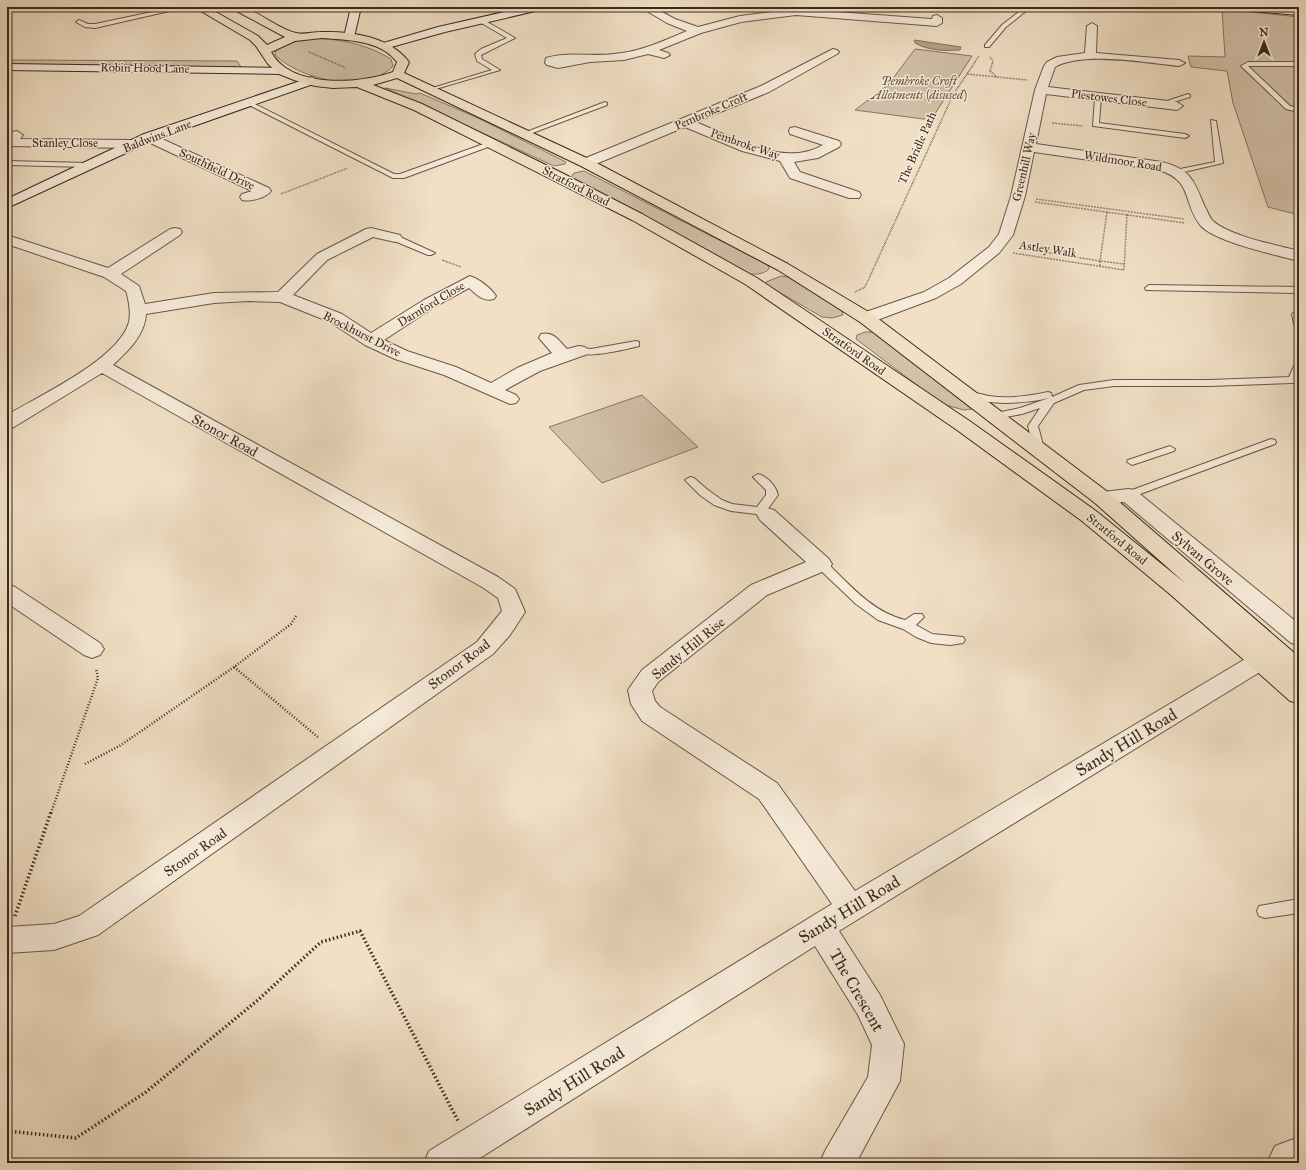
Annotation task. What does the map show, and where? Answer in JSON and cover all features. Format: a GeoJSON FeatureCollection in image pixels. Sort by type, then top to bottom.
{"type":"FeatureCollection","features":[{"type":"Feature","properties":{"kind":"highway"},"geometry":{"type":"LineString","coordinates":[[199,7],[254,38],[266,51],[271,62],[284,71],[312,81],[333,84],[360,84],[376,82],[398,74],[403,62],[401,57],[384,46],[349,37],[320,35],[297,37],[285,40],[266,51]]}},
{"type":"Feature","properties":{"kind":"highway"},"geometry":{"type":"LineString","coordinates":[[234,7],[284,33],[297,37]]}},
{"type":"Feature","properties":{"kind":"highway","name":"Stratford Road"},"geometry":{"type":"LineString","coordinates":[[398,74],[586,163],[783,267],[836,300],[853,323],[970,396],[981,421],[1089,516],[1179,590],[1299,694]]}},
{"type":"Feature","properties":{"kind":"highway","name":"Stratford Road"},"geometry":{"type":"LineString","coordinates":[[360,84],[418,107],[637,217],[751,281],[828,333],[981,421],[1039,449],[1102,498],[1299,671]]}},
{"type":"Feature","properties":{"kind":"highway"},"geometry":{"type":"LineString","coordinates":[[557,176],[586,163]]}},
{"type":"Feature","properties":{"kind":"highway"},"geometry":{"type":"LineString","coordinates":[[751,281],[783,267]]}},
{"type":"Feature","properties":{"kind":"highway"},"geometry":{"type":"LineString","coordinates":[[828,333],[853,323]]}},
{"type":"Feature","properties":{"kind":"street"},"geometry":{"type":"LineString","coordinates":[[349,37],[356,7]]}},
{"type":"Feature","properties":{"kind":"street"},"geometry":{"type":"LineString","coordinates":[[384,46],[480,20],[540,7]]}},
{"type":"Feature","properties":{"kind":"street"},"geometry":{"type":"LineString","coordinates":[[645,7],[671,21],[697,31]]}},
{"type":"Feature","properties":{"kind":"street"},"geometry":{"type":"LineString","coordinates":[[1239,7],[1299,12]]}},
{"type":"Feature","properties":{"kind":"street"},"geometry":{"type":"LineString","coordinates":[[586,60],[629,57],[697,31],[740,19],[777,13],[820,13],[937,23],[937,18]]}},
{"type":"Feature","properties":{"kind":"street"},"geometry":{"type":"LineString","coordinates":[[1090,56],[1092,26]]}},
{"type":"Feature","properties":{"kind":"street"},"geometry":{"type":"LineString","coordinates":[[252,56],[266,51]]}},
{"type":"Feature","properties":{"kind":"street"},"geometry":{"type":"LineString","coordinates":[[648,51],[664,56]]}},
{"type":"Feature","properties":{"kind":"street","name":"Pembroke Croft"},"geometry":{"type":"LineString","coordinates":[[586,163],[765,89],[833,52]]}},
{"type":"Feature","properties":{"kind":"street","name":"Greenhill Way"},"geometry":{"type":"LineString","coordinates":[[853,323],[876,316],[930,294],[955,281],[996,248],[1006,235],[1018,198],[1035,120],[1049,66],[1057,60],[1090,56],[1179,63]]}},
{"type":"Feature","properties":{"kind":"street","name":"Robin Hood Lane"},"geometry":{"type":"LineString","coordinates":[[7,57],[201,58]]}},
{"type":"Feature","properties":{"kind":"street","name":"Robin Hood Lane"},"geometry":{"type":"LineString","coordinates":[[7,67],[284,71]]}},
{"type":"Feature","properties":{"kind":"street","name":"Baldwins Lane"},"geometry":{"type":"LineString","coordinates":[[7,204],[149,137],[312,81]]}},
{"type":"Feature","properties":{"kind":"street","name":"Plestowes Close"},"geometry":{"type":"LineString","coordinates":[[1043,86],[1098,96],[1177,106]]}},
{"type":"Feature","properties":{"kind":"street","name":"Pembroke Way"},"geometry":{"type":"LineString","coordinates":[[685,122],[761,153],[785,158],[811,156],[834,144],[796,131]]}},
{"type":"Feature","properties":{"kind":"street","name":"Stanley Close"},"geometry":{"type":"LineString","coordinates":[[17,135],[9,143],[132,144]]}},
{"type":"Feature","properties":{"kind":"street","name":"Southfield Drive"},"geometry":{"type":"LineString","coordinates":[[149,137],[264,191]]}},
{"type":"Feature","properties":{"kind":"street","name":"Wildmoor Road"},"geometry":{"type":"LineString","coordinates":[[1030,147],[1162,166],[1178,172],[1188,182],[1195,202],[1209,225]]}},
{"type":"Feature","properties":{"kind":"street"},"geometry":{"type":"LineString","coordinates":[[785,158],[795,175],[854,195]]}},
{"type":"Feature","properties":{"kind":"street","name":"Southfield Drive"},"geometry":{"type":"LineString","coordinates":[[247,197],[264,191]]}},
{"type":"Feature","properties":{"kind":"street"},"geometry":{"type":"LineString","coordinates":[[1209,225],[1236,237],[1299,256]]}},
{"type":"Feature","properties":{"kind":"street"},"geometry":{"type":"LineString","coordinates":[[282,297],[322,257],[377,228],[395,238]]}},
{"type":"Feature","properties":{"kind":"street"},"geometry":{"type":"LineString","coordinates":[[110,274],[175,232]]}},
{"type":"Feature","properties":{"kind":"street"},"geometry":{"type":"LineString","coordinates":[[7,239],[110,274],[133,289],[138,310],[137,323],[132,334],[121,350],[102,366],[7,423]]}},
{"type":"Feature","properties":{"kind":"street","name":"Darnford Close"},"geometry":{"type":"LineString","coordinates":[[371,341],[430,303],[475,278],[488,296]]}},
{"type":"Feature","properties":{"kind":"street","name":"Brockhurst Drive"},"geometry":{"type":"LineString","coordinates":[[138,310],[214,298],[249,296],[282,297],[336,318],[371,341],[401,355],[450,371],[510,399]]}},
{"type":"Feature","properties":{"kind":"street"},"geometry":{"type":"LineString","coordinates":[[547,338],[571,353]]}},
{"type":"Feature","properties":{"kind":"street"},"geometry":{"type":"LineString","coordinates":[[492,391],[512,377],[554,357],[571,353]]}},
{"type":"Feature","properties":{"kind":"street","name":"Stonor Road"},"geometry":{"type":"LineString","coordinates":[[10,932],[54,937],[88,926],[485,648],[502,629],[514,612],[507,594],[490,582],[102,366]]}},
{"type":"Feature","properties":{"kind":"street"},"geometry":{"type":"LineString","coordinates":[[1102,498],[1128,495]]}},
{"type":"Feature","properties":{"kind":"street","name":"Sylvan Grove"},"geometry":{"type":"LineString","coordinates":[[1128,495],[1299,637]]}},
{"type":"Feature","properties":{"kind":"street"},"geometry":{"type":"LineString","coordinates":[[763,513],[821,564]]}},
{"type":"Feature","properties":{"kind":"street","name":"Sandy Hill Rise"},"geometry":{"type":"LineString","coordinates":[[821,564],[759,590],[650,676],[640,690],[643,704],[651,714],[768,791],[851,908]]}},
{"type":"Feature","properties":{"kind":"street"},"geometry":{"type":"LineString","coordinates":[[7,592],[92,649]]}},
{"type":"Feature","properties":{"kind":"street","name":"Sandy Hill Road"},"geometry":{"type":"LineString","coordinates":[[441,1163],[820,927],[1260,661]]}},
{"type":"Feature","properties":{"kind":"street","name":"The Crescent"},"geometry":{"type":"LineString","coordinates":[[820,927],[869,1005],[888,1044],[884,1081],[837,1163]]}},
{"type":"Feature","properties":{"kind":"street"},"geometry":{"type":"LineString","coordinates":[[1284,1163],[1287,1158],[1299,1154]]}},
{"type":"Feature","properties":{"kind":"lane"},"geometry":{"type":"LineString","coordinates":[[78,22],[87,26],[95,26],[184,7]]}},
{"type":"Feature","properties":{"kind":"lane"},"geometry":{"type":"LineString","coordinates":[[987,46],[1004,26],[1028,7]]}},
{"type":"Feature","properties":{"kind":"lane"},"geometry":{"type":"LineString","coordinates":[[430,90],[497,70],[479,60],[478,54],[483,50],[512,38],[480,20]]}},
{"type":"Feature","properties":{"kind":"lane"},"geometry":{"type":"LineString","coordinates":[[1299,64],[1248,64],[1244,66],[1288,108],[1299,110]]}},
{"type":"Feature","properties":{"kind":"lane"},"geometry":{"type":"LineString","coordinates":[[1098,96],[1095,125],[1185,136]]}},
{"type":"Feature","properties":{"kind":"lane"},"geometry":{"type":"LineString","coordinates":[[1161,104],[1188,96]]}},
{"type":"Feature","properties":{"kind":"lane"},"geometry":{"type":"LineString","coordinates":[[249,103],[393,176],[401,176],[492,144]]}},
{"type":"Feature","properties":{"kind":"lane"},"geometry":{"type":"LineString","coordinates":[[525,134],[605,104]]}},
{"type":"Feature","properties":{"kind":"lane"},"geometry":{"type":"LineString","coordinates":[[1178,172],[1219,163],[1213,121]]}},
{"type":"Feature","properties":{"kind":"lane"},"geometry":{"type":"LineString","coordinates":[[7,163],[88,165]]}},
{"type":"Feature","properties":{"kind":"lane"},"geometry":{"type":"LineString","coordinates":[[395,238],[431,253]]}},
{"type":"Feature","properties":{"kind":"lane"},"geometry":{"type":"LineString","coordinates":[[1149,288],[1299,290]]}},
{"type":"Feature","properties":{"kind":"lane"},"geometry":{"type":"LineString","coordinates":[[1297,314],[1299,324]]}},
{"type":"Feature","properties":{"kind":"lane"},"geometry":{"type":"LineString","coordinates":[[571,353],[591,352],[636,344]]}},
{"type":"Feature","properties":{"kind":"lane"},"geometry":{"type":"LineString","coordinates":[[970,396],[996,402],[1032,399],[1082,387],[1114,383],[1209,383],[1294,380],[1299,366]]}},
{"type":"Feature","properties":{"kind":"lane"},"geometry":{"type":"LineString","coordinates":[[981,421],[1022,411],[1082,387]]}},
{"type":"Feature","properties":{"kind":"lane"},"geometry":{"type":"LineString","coordinates":[[1039,449],[1033,426],[1050,401]]}},
{"type":"Feature","properties":{"kind":"lane"},"geometry":{"type":"LineString","coordinates":[[1128,495],[1271,442]]}},
{"type":"Feature","properties":{"kind":"lane"},"geometry":{"type":"LineString","coordinates":[[1132,462],[1170,449]]}},
{"type":"Feature","properties":{"kind":"lane"},"geometry":{"type":"LineString","coordinates":[[690,480],[708,498],[717,503],[763,513],[772,495],[771,489],[758,477]]}},
{"type":"Feature","properties":{"kind":"lane"},"geometry":{"type":"LineString","coordinates":[[821,564],[872,611],[896,624],[907,625],[925,638],[939,641],[959,640]]}},
{"type":"Feature","properties":{"kind":"lane"},"geometry":{"type":"LineString","coordinates":[[907,625],[918,617]]}},
{"type":"Feature","properties":{"kind":"lane"},"geometry":{"type":"LineString","coordinates":[[1264,911],[1299,906]]}},
{"type":"Feature","properties":{"kind":"path"},"geometry":{"type":"LineString","coordinates":[[285,40],[376,82]]}},
{"type":"Feature","properties":{"kind":"path","name":"The Bridle Path"},"geometry":{"type":"LineString","coordinates":[[836,300],[865,287],[953,95],[987,46]]}},
{"type":"Feature","properties":{"kind":"path"},"geometry":{"type":"LineString","coordinates":[[981,53],[988,55],[993,61],[990,71],[998,78]]}},
{"type":"Feature","properties":{"kind":"path"},"geometry":{"type":"LineString","coordinates":[[968,74],[1043,86]]}},
{"type":"Feature","properties":{"kind":"path"},"geometry":{"type":"LineString","coordinates":[[1035,120],[1086,127],[1095,125]]}},
{"type":"Feature","properties":{"kind":"path","name":"Southfield Drive"},"geometry":{"type":"LineString","coordinates":[[264,191],[276,195],[353,165]]}},
{"type":"Feature","properties":{"kind":"path"},"geometry":{"type":"LineString","coordinates":[[1018,198],[1108,209],[1127,214],[1209,225]]}},
{"type":"Feature","properties":{"kind":"path"},"geometry":{"type":"LineString","coordinates":[[1018,198],[1107,212],[1209,225]]}},
{"type":"Feature","properties":{"kind":"path"},"geometry":{"type":"LineString","coordinates":[[1100,266],[1108,209]]}},
{"type":"Feature","properties":{"kind":"path"},"geometry":{"type":"LineString","coordinates":[[1124,264],[1127,214]]}},
{"type":"Feature","properties":{"kind":"path","name":"Astley Walk"},"geometry":{"type":"LineString","coordinates":[[996,248],[1124,264],[1124,270],[1100,266],[996,248]]}},
{"type":"Feature","properties":{"kind":"path"},"geometry":{"type":"LineString","coordinates":[[431,253],[475,278]]}},
{"type":"Feature","properties":{"kind":"path"},"geometry":{"type":"LineString","coordinates":[[85,764],[121,745],[234,666],[291,624],[296,616]]}},
{"type":"Feature","properties":{"kind":"path"},"geometry":{"type":"LineString","coordinates":[[10,932],[98,678],[92,649]]}},
{"type":"Feature","properties":{"kind":"path"},"geometry":{"type":"LineString","coordinates":[[234,666],[336,752]]}},
{"type":"Feature","properties":{"kind":"path"},"geometry":{"type":"LineString","coordinates":[[7,1131],[76,1138],[146,1092],[258,1000],[321,942],[360,931],[392,989],[470,1145]]}},
{"type":"Feature","properties":{"kind":"green space"},"geometry":{"type":"Polygon","coordinates":[[[1222,9],[1299,17],[1299,215],[1268,207],[1233,103],[1227,71],[1191,67],[1188,56],[1225,57],[1222,9]]]}},
{"type":"Feature","properties":{"kind":"green space"},"geometry":{"type":"Polygon","coordinates":[[[312,38],[343,41],[362,46],[391,59],[393,66],[381,75],[367,80],[351,82],[334,81],[301,71],[286,64],[275,55],[276,50],[284,44],[312,38]]]}},
{"type":"Feature","properties":{"kind":"green space","name":"Pembroke Croft Allotments (disused)"},"geometry":{"type":"Polygon","coordinates":[[[915,49],[972,56],[931,120],[855,110],[888,85],[915,49]]]}},
{"type":"Feature","properties":{"kind":"green space"},"geometry":{"type":"Polygon","coordinates":[[[7,60],[237,61],[241,67],[7,65],[7,60]]]}},
{"type":"Feature","properties":{"kind":"green space"},"geometry":{"type":"Polygon","coordinates":[[[385,88],[416,94],[420,93],[478,118],[566,162],[565,164],[554,166],[385,88]]]}},
{"type":"Feature","properties":{"kind":"green space"},"geometry":{"type":"Polygon","coordinates":[[[584,171],[768,265],[769,269],[758,274],[745,273],[571,177],[574,173],[584,171]]]}},
{"type":"Feature","properties":{"kind":"green space"},"geometry":{"type":"Polygon","coordinates":[[[781,276],[788,277],[842,311],[843,315],[832,318],[822,317],[767,285],[766,282],[781,276]]]}},
{"type":"Feature","properties":{"kind":"green space"},"geometry":{"type":"Polygon","coordinates":[[[865,332],[873,332],[972,409],[964,410],[942,404],[856,339],[857,335],[865,332]]]}},
{"type":"Feature","properties":{"kind":"green space"},"geometry":{"type":"Polygon","coordinates":[[[642,395],[698,447],[602,483],[549,427],[642,395]]]}},
{"type":"Feature","properties":{"kind":"shaded area"},"geometry":{"type":"Polygon","coordinates":[[[914,40],[961,47],[960,50],[937,50],[920,46],[915,43],[914,40]]]}}]}
